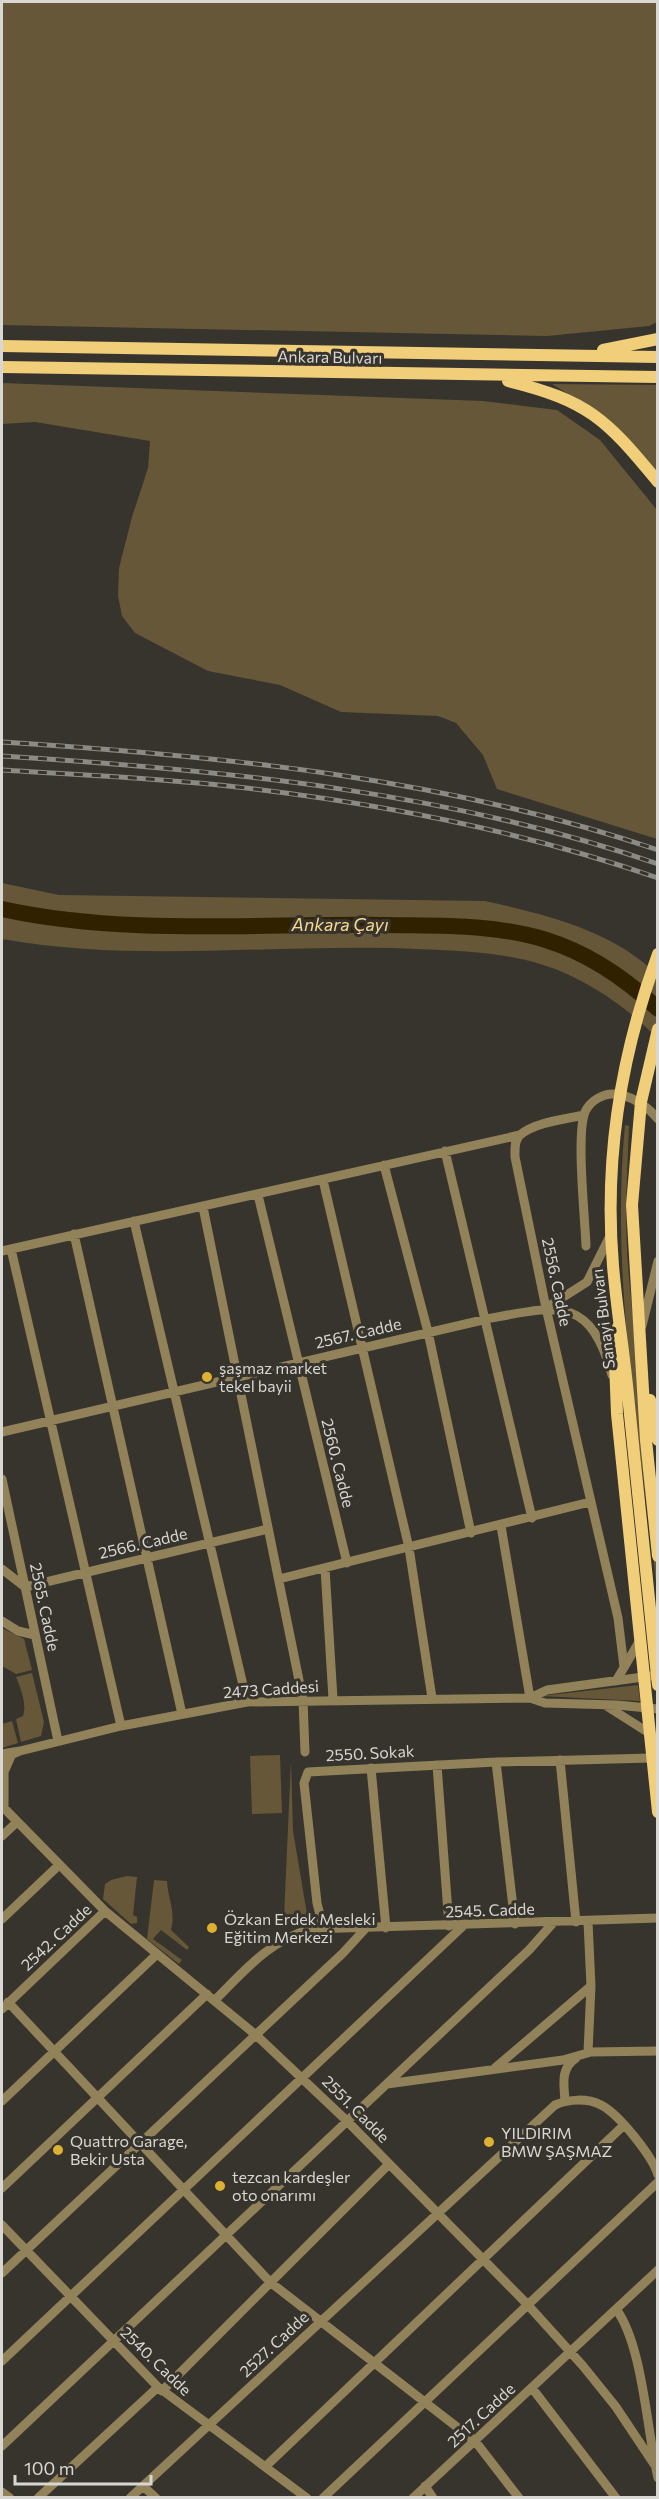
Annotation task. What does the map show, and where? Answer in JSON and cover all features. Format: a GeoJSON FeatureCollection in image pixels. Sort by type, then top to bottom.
{"type":"FeatureCollection","features":[{"type":"Feature","properties":{"kind":"main road"},"geometry":{"type":"LineString","coordinates":[[575,355],[657,339]]}},
{"type":"Feature","properties":{"kind":"main road","name":"Ankara Bulvarı"},"geometry":{"type":"LineString","coordinates":[[2,346],[657,357]]}},
{"type":"Feature","properties":{"kind":"main road","name":"Ankara Bulvarı"},"geometry":{"type":"LineString","coordinates":[[2,367],[657,377]]}},
{"type":"Feature","properties":{"kind":"main road"},"geometry":{"type":"LineString","coordinates":[[490,376],[542,390],[588,409],[617,434],[657,482]]}},
{"type":"Feature","properties":{"kind":"main road","name":"Sanayi Bulvarı"},"geometry":{"type":"LineString","coordinates":[[657,954],[636,1018],[618,1095],[613,1155],[612,1233],[613,1266],[621,1320],[657,1685]]}},
{"type":"Feature","properties":{"kind":"main road","name":"Sanayi Bulvarı"},"geometry":{"type":"LineString","coordinates":[[657,1029],[641,1102],[632,1205],[645,1388],[646,1440],[657,1556]]}},
{"type":"Feature","properties":{"kind":"main road"},"geometry":{"type":"LineString","coordinates":[[621,1320],[614,1337],[614,1380],[643,1676],[652,1708],[649,1733],[655,1753],[657,1812]]}},
{"type":"Feature","properties":{"kind":"main road"},"geometry":{"type":"LineString","coordinates":[[645,1388],[652,1404],[657,1440]]}},
{"type":"Feature","properties":{"kind":"main road"},"geometry":{"type":"LineString","coordinates":[[639,1639],[657,1648]]}},
{"type":"Feature","properties":{"kind":"street"},"geometry":{"type":"LineString","coordinates":[[586,1246],[582,1139],[584,1115],[594,1101],[612,1094],[634,1099],[657,1119]]}},
{"type":"Feature","properties":{"kind":"street"},"geometry":{"type":"LineString","coordinates":[[121,1726],[51,1421],[6,1250],[520,1135],[541,1126],[584,1115]]}},
{"type":"Feature","properties":{"kind":"street","name":"2556. Cadde"},"geometry":{"type":"LineString","coordinates":[[520,1135],[516,1140],[515,1157],[546,1308],[618,1618],[624,1667]]}},
{"type":"Feature","properties":{"kind":"street"},"geometry":{"type":"LineString","coordinates":[[445,1151],[487,1318],[532,1518]]}},
{"type":"Feature","properties":{"kind":"street"},"geometry":{"type":"LineString","coordinates":[[384,1165],[428,1332],[471,1533]]}},
{"type":"Feature","properties":{"kind":"street"},"geometry":{"type":"LineString","coordinates":[[323,1180],[364,1347],[409,1548],[432,1698]]}},
{"type":"Feature","properties":{"kind":"street","name":"2560. Cadde"},"geometry":{"type":"LineString","coordinates":[[258,1195],[347,1563]]}},
{"type":"Feature","properties":{"kind":"street"},"geometry":{"type":"LineString","coordinates":[[203,1207],[303,1700],[305,1752]]}},
{"type":"Feature","properties":{"kind":"street"},"geometry":{"type":"LineString","coordinates":[[134,1221],[247,1702]]}},
{"type":"Feature","properties":{"kind":"street"},"geometry":{"type":"LineString","coordinates":[[546,1308],[587,1282],[612,1233]]}},
{"type":"Feature","properties":{"kind":"street"},"geometry":{"type":"LineString","coordinates":[[74,1234],[182,1714]]}},
{"type":"Feature","properties":{"kind":"street"},"geometry":{"type":"LineString","coordinates":[[640,1331],[657,1261]]}},
{"type":"Feature","properties":{"kind":"street"},"geometry":{"type":"LineString","coordinates":[[546,1308],[579,1317],[595,1330],[606,1353],[614,1380]]}},
{"type":"Feature","properties":{"kind":"street","name":"2567. Cadde"},"geometry":{"type":"LineString","coordinates":[[2,1432],[487,1318],[546,1308]]}},
{"type":"Feature","properties":{"kind":"street","name":"2565. Cadde"},"geometry":{"type":"LineString","coordinates":[[2,1479],[58,1741]]}},
{"type":"Feature","properties":{"kind":"street"},"geometry":{"type":"LineString","coordinates":[[279,1579],[501,1526],[590,1502]]}},
{"type":"Feature","properties":{"kind":"street"},"geometry":{"type":"LineString","coordinates":[[501,1526],[530,1698]]}},
{"type":"Feature","properties":{"kind":"street","name":"2566. Cadde"},"geometry":{"type":"LineString","coordinates":[[25,1587],[268,1529]]}},
{"type":"Feature","properties":{"kind":"street"},"geometry":{"type":"LineString","coordinates":[[325,1568],[333,1699]]}},
{"type":"Feature","properties":{"kind":"street"},"geometry":{"type":"LineString","coordinates":[[2,1569],[25,1587]]}},
{"type":"Feature","properties":{"kind":"street"},"geometry":{"type":"LineString","coordinates":[[2,1621],[18,1631],[35,1635]]}},
{"type":"Feature","properties":{"kind":"street"},"geometry":{"type":"LineString","coordinates":[[616,1681],[639,1639]]}},
{"type":"Feature","properties":{"kind":"street","name":"2473 Caddesi"},"geometry":{"type":"LineString","coordinates":[[530,1698],[547,1690],[657,1675]]}},
{"type":"Feature","properties":{"kind":"street","name":"2473 Caddesi"},"geometry":{"type":"LineString","coordinates":[[2,1759],[11,1753],[121,1726],[247,1702],[530,1698],[545,1703],[652,1708]]}},
{"type":"Feature","properties":{"kind":"street"},"geometry":{"type":"LineString","coordinates":[[603,1704],[649,1733]]}},
{"type":"Feature","properties":{"kind":"street"},"geometry":{"type":"LineString","coordinates":[[3,1807],[4,1772],[11,1753]]}},
{"type":"Feature","properties":{"kind":"street","name":"2550. Sokak"},"geometry":{"type":"LineString","coordinates":[[323,1927],[316,1892],[305,1777],[312,1771],[560,1760],[655,1753]]}},
{"type":"Feature","properties":{"kind":"street"},"geometry":{"type":"LineString","coordinates":[[560,1760],[576,1922]]}},
{"type":"Feature","properties":{"kind":"street"},"geometry":{"type":"LineString","coordinates":[[496,1762],[515,1924]]}},
{"type":"Feature","properties":{"kind":"street"},"geometry":{"type":"LineString","coordinates":[[437,1765],[449,1926]]}},
{"type":"Feature","properties":{"kind":"street"},"geometry":{"type":"LineString","coordinates":[[370,1768],[386,1928]]}},
{"type":"Feature","properties":{"kind":"street","name":"2551. Cadde"},"geometry":{"type":"LineString","coordinates":[[3,1807],[105,1911],[256,2035],[347,2121],[527,2304],[616,2407],[656,2467]]}},
{"type":"Feature","properties":{"kind":"street"},"geometry":{"type":"LineString","coordinates":[[2,1836],[17,1822]]}},
{"type":"Feature","properties":{"kind":"street"},"geometry":{"type":"LineString","coordinates":[[2,1919],[59,1865]]}},
{"type":"Feature","properties":{"kind":"street","name":"2542. Cadde"},"geometry":{"type":"LineString","coordinates":[[5,2005],[105,1911]]}},
{"type":"Feature","properties":{"kind":"street","name":"2545. Cadde"},"geometry":{"type":"LineString","coordinates":[[323,1927],[365,1929],[657,1918]]}},
{"type":"Feature","properties":{"kind":"street"},"geometry":{"type":"LineString","coordinates":[[588,1922],[591,1986],[585,2053],[565,2069],[565,2101],[601,2105],[651,2158],[657,2175]]}},
{"type":"Feature","properties":{"kind":"street"},"geometry":{"type":"LineString","coordinates":[[2,2446],[529,1950],[553,1923]]}},
{"type":"Feature","properties":{"kind":"street"},"geometry":{"type":"LineString","coordinates":[[2,2361],[463,1926]]}},
{"type":"Feature","properties":{"kind":"street"},"geometry":{"type":"LineString","coordinates":[[2,2188],[97,2097],[268,1949],[302,1931],[323,1927]]}},
{"type":"Feature","properties":{"kind":"street"},"geometry":{"type":"LineString","coordinates":[[2,2273],[256,2035],[365,1929]]}},
{"type":"Feature","properties":{"kind":"street"},"geometry":{"type":"LineString","coordinates":[[2,2101],[156,1955]]}},
{"type":"Feature","properties":{"kind":"street"},"geometry":{"type":"LineString","coordinates":[[495,2068],[591,1986]]}},
{"type":"Feature","properties":{"kind":"street"},"geometry":{"type":"LineString","coordinates":[[5,2005],[54,2051],[270,2282],[423,2403],[475,2441],[519,2498]]}},
{"type":"Feature","properties":{"kind":"street"},"geometry":{"type":"LineString","coordinates":[[386,2084],[563,2060],[585,2053],[657,2051]]}},
{"type":"Feature","properties":{"kind":"street","name":"2527. Cadde"},"geometry":{"type":"LineString","coordinates":[[130,2498],[437,2212],[551,2108],[565,2101]]}},
{"type":"Feature","properties":{"kind":"street"},"geometry":{"type":"LineString","coordinates":[[265,2467],[623,2127]]}},
{"type":"Feature","properties":{"kind":"street"},"geometry":{"type":"LineString","coordinates":[[38,2498],[160,2389],[389,2164]]}},
{"type":"Feature","properties":{"kind":"street"},"geometry":{"type":"LineString","coordinates":[[323,2498],[657,2182]]}},
{"type":"Feature","properties":{"kind":"street","name":"2540. Cadde"},"geometry":{"type":"LineString","coordinates":[[2,2225],[160,2389],[307,2498]]}},
{"type":"Feature","properties":{"kind":"street","name":"2517. Cadde"},"geometry":{"type":"LineString","coordinates":[[413,2498],[570,2354],[657,2270]]}},
{"type":"Feature","properties":{"kind":"street"},"geometry":{"type":"LineString","coordinates":[[616,2309],[625,2324],[631,2342],[654,2445],[657,2478]]}},
{"type":"Feature","properties":{"kind":"street"},"geometry":{"type":"LineString","coordinates":[[532,2388],[616,2498]]}},
{"type":"Feature","properties":{"kind":"street"},"geometry":{"type":"LineString","coordinates":[[143,2486],[156,2498]]}},
{"type":"Feature","properties":{"kind":"street"},"geometry":{"type":"LineString","coordinates":[[425,2486],[433,2498]]}},
{"type":"Feature","properties":{"kind":"street"},"geometry":{"type":"LineString","coordinates":[[2,2492],[10,2498]]}},
{"type":"Feature","properties":{"kind":"shaded area"},"geometry":{"type":"Polygon","coordinates":[[[2,2],[657,2],[657,322],[649,326],[547,336],[2,325],[2,2]]]}},
{"type":"Feature","properties":{"kind":"shaded area"},"geometry":{"type":"Polygon","coordinates":[[[2,383],[483,401],[557,410],[600,440],[657,510],[657,839],[497,789],[483,755],[456,723],[438,716],[341,712],[280,685],[208,671],[135,633],[122,616],[118,596],[119,568],[148,468],[150,441],[35,422],[2,424],[2,383]]]}},
{"type":"Feature","properties":{"kind":"shaded area"},"geometry":{"type":"Polygon","coordinates":[[[552,384],[657,385],[657,480],[590,408],[552,384]]]}},
{"type":"Feature","properties":{"kind":"shaded area"},"geometry":{"type":"Polygon","coordinates":[[[2,883],[59,895],[485,901],[508,906],[554,918],[598,935],[639,959],[657,974],[657,1038],[629,1012],[580,980],[545,965],[493,954],[391,948],[98,950],[2,939],[2,883]]]}},
{"type":"Feature","properties":{"kind":"shaded area"},"geometry":{"type":"Polygon","coordinates":[[[625,1125],[629,1126],[626,1201],[627,1258],[651,1472],[657,1591],[635,1417],[624,1300],[621,1183],[625,1125]]]}},
{"type":"Feature","properties":{"kind":"shaded area"},"geometry":{"type":"Polygon","coordinates":[[[2,1628],[24,1639],[32,1670],[16,1674],[2,1666],[2,1628]]]}},
{"type":"Feature","properties":{"kind":"shaded area"},"geometry":{"type":"Polygon","coordinates":[[[32,1673],[44,1722],[41,1736],[21,1742],[16,1719],[23,1716],[24,1702],[16,1677],[32,1673]]]}},
{"type":"Feature","properties":{"kind":"shaded area"},"geometry":{"type":"Polygon","coordinates":[[[638,1685],[640,1701],[541,1696],[638,1685]]]}},
{"type":"Feature","properties":{"kind":"shaded area"},"geometry":{"type":"Polygon","coordinates":[[[12,1721],[18,1743],[2,1748],[2,1724],[12,1721]]]}},
{"type":"Feature","properties":{"kind":"shaded area"},"geometry":{"type":"Polygon","coordinates":[[[280,1755],[282,1813],[252,1814],[250,1756],[280,1755]]]}},
{"type":"Feature","properties":{"kind":"shaded area"},"geometry":{"type":"Polygon","coordinates":[[[291,1761],[293,1831],[307,1914],[300,1925],[284,1917],[291,1761]]]}},
{"type":"Feature","properties":{"kind":"shaded area"},"geometry":{"type":"Polygon","coordinates":[[[127,1876],[137,1877],[133,1915],[137,1917],[137,1923],[131,1924],[103,1899],[105,1884],[127,1876]]]}},
{"type":"Feature","properties":{"kind":"shaded area"},"geometry":{"type":"Polygon","coordinates":[[[154,1880],[167,1881],[172,1911],[171,1930],[189,1947],[187,1950],[161,1930],[153,1939],[182,1960],[179,1964],[147,1939],[154,1880]]]}},
{"type":"Feature","properties":{"kind":"waterway","name":"Ankara Çayı"},"geometry":{"type":"LineString","coordinates":[[2,909],[96,923],[145,925],[488,928],[546,940],[577,952],[620,977],[658,1009]]}},
{"type":"Feature","properties":{"kind":"railway"},"geometry":{"type":"LineString","coordinates":[[2,742],[251,763],[333,774],[497,805],[578,825],[658,850]]}},
{"type":"Feature","properties":{"kind":"railway"},"geometry":{"type":"LineString","coordinates":[[2,756],[251,777],[416,801],[497,818],[578,839],[658,864]]}},
{"type":"Feature","properties":{"kind":"railway"},"geometry":{"type":"LineString","coordinates":[[2,770],[208,784],[343,801],[503,833],[607,861],[658,878]]}},
{"type":"Feature","properties":{"kind":"place","name":"şaşmaz market tekel bayii"},"geometry":{"type":"Point","coordinates":[207,1377]}},
{"type":"Feature","properties":{"kind":"place","name":"Özkan Erdek Mesleki Eğitim Merkezi"},"geometry":{"type":"Point","coordinates":[212,1928]}},
{"type":"Feature","properties":{"kind":"place","name":"YILDIRIM BMW ŞAŞMAZ"},"geometry":{"type":"Point","coordinates":[489,2142]}},
{"type":"Feature","properties":{"kind":"place","name":"Quattro Garage, Bekir Usta"},"geometry":{"type":"Point","coordinates":[58,2150]}},
{"type":"Feature","properties":{"kind":"place","name":"tezcan kardeşler oto onarımı"},"geometry":{"type":"Point","coordinates":[220,2186]}}]}
